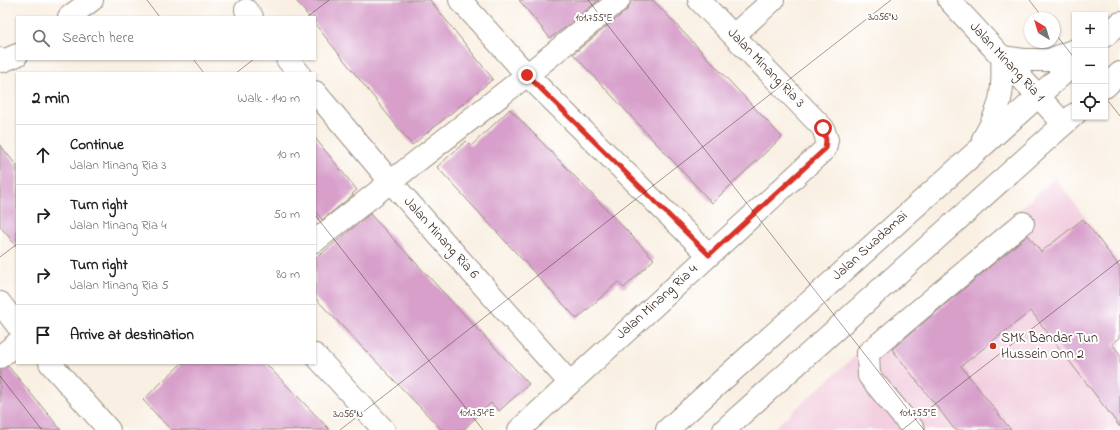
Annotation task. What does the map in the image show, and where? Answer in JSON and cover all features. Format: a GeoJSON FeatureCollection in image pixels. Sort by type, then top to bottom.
{"type":"FeatureCollection","features":[{"type":"Feature","properties":{"kind":"street"},"geometry":{"type":"LineString","coordinates":[[70,16],[92,0]]}},
{"type":"Feature","properties":{"kind":"street"},"geometry":{"type":"LineString","coordinates":[[460,0],[527,75],[709,255]]}},
{"type":"Feature","properties":{"kind":"street"},"geometry":{"type":"LineString","coordinates":[[316,240],[527,75],[619,0]]}},
{"type":"Feature","properties":{"kind":"street","name":"Jalan Minang Ria 3"},"geometry":{"type":"LineString","coordinates":[[699,0],[823,128],[826,140]]}},
{"type":"Feature","properties":{"kind":"street"},"geometry":{"type":"LineString","coordinates":[[734,35],[773,0]]}},
{"type":"Feature","properties":{"kind":"street","name":"Jalan Minang Ria 1"},"geometry":{"type":"LineString","coordinates":[[949,0],[1038,96],[1070,119]]}},
{"type":"Feature","properties":{"kind":"street"},"geometry":{"type":"LineString","coordinates":[[974,153],[991,125],[1001,100],[1003,80],[1002,57],[1024,60],[1049,60],[1072,51]]}},
{"type":"Feature","properties":{"kind":"street"},"geometry":{"type":"LineString","coordinates":[[0,59],[3,61],[16,55]]}},
{"type":"Feature","properties":{"kind":"street"},"geometry":{"type":"LineString","coordinates":[[288,60],[298,72]]}},
{"type":"Feature","properties":{"kind":"street","name":"Jalan Suadamai"},"geometry":{"type":"LineString","coordinates":[[667,430],[1072,66]]}},
{"type":"Feature","properties":{"kind":"street"},"geometry":{"type":"LineString","coordinates":[[1108,84],[1120,73]]}},
{"type":"Feature","properties":{"kind":"street","name":"Jalan Minang Ria 6"},"geometry":{"type":"LineString","coordinates":[[316,93],[390,181],[569,382]]}},
{"type":"Feature","properties":{"kind":"street"},"geometry":{"type":"LineString","coordinates":[[724,430],[1070,119]]}},
{"type":"Feature","properties":{"kind":"street","name":"Jalan Minang Ria 4"},"geometry":{"type":"LineString","coordinates":[[519,430],[569,382],[825,149],[826,140]]}},
{"type":"Feature","properties":{"kind":"street"},"geometry":{"type":"LineString","coordinates":[[914,430],[869,376],[868,353],[1023,222]]}},
{"type":"Feature","properties":{"kind":"street"},"geometry":{"type":"LineString","coordinates":[[0,303],[16,324]]}},
{"type":"Feature","properties":{"kind":"street"},"geometry":{"type":"LineString","coordinates":[[0,357],[16,344]]}},
{"type":"Feature","properties":{"kind":"street"},"geometry":{"type":"LineString","coordinates":[[316,356],[384,430]]}},
{"type":"Feature","properties":{"kind":"street"},"geometry":{"type":"LineString","coordinates":[[51,364],[109,430]]}},
{"type":"Feature","properties":{"kind":"shaded area","name":"SMK Bandar Tun Hussein Onn 2"},"geometry":{"type":"Polygon","coordinates":[[[1055,178],[1120,263],[1120,430],[772,430],[1055,178]]]}},
{"type":"Feature","properties":{"kind":"building"},"geometry":{"type":"Polygon","coordinates":[[[296,0],[430,0],[493,79],[412,145],[316,25],[316,16],[308,16],[296,0]]]}},
{"type":"Feature","properties":{"kind":"building"},"geometry":{"type":"Polygon","coordinates":[[[519,0],[599,0],[550,38],[519,0]]]}},
{"type":"Feature","properties":{"kind":"building"},"geometry":{"type":"Polygon","coordinates":[[[631,0],[653,0],[782,137],[712,203],[573,54],[627,10],[631,0]]]}},
{"type":"Feature","properties":{"kind":"building"},"geometry":{"type":"Polygon","coordinates":[[[510,109],[654,259],[624,288],[618,282],[577,319],[437,167],[466,141],[471,146],[510,109]]]}},
{"type":"Feature","properties":{"kind":"building"},"geometry":{"type":"Polygon","coordinates":[[[316,139],[357,190],[322,220],[316,211],[316,139]]]}},
{"type":"Feature","properties":{"kind":"building"},"geometry":{"type":"Polygon","coordinates":[[[0,145],[16,165],[16,246],[0,226],[0,145]]]}},
{"type":"Feature","properties":{"kind":"building"},"geometry":{"type":"Polygon","coordinates":[[[370,214],[529,384],[499,411],[491,403],[463,430],[442,430],[316,299],[316,258],[370,214]]]}},
{"type":"Feature","properties":{"kind":"building"},"geometry":{"type":"Polygon","coordinates":[[[1083,219],[1120,267],[1120,338],[1112,344],[1120,354],[1120,427],[1031,311],[961,366],[1011,430],[955,430],[892,349],[1028,235],[1041,252],[1083,219]]]}},
{"type":"Feature","properties":{"kind":"building"},"geometry":{"type":"Polygon","coordinates":[[[181,364],[266,364],[330,430],[171,430],[143,400],[181,364]]]}},
{"type":"Feature","properties":{"kind":"building"},"geometry":{"type":"Polygon","coordinates":[[[8,366],[61,430],[0,430],[0,369],[8,366]]]}},
{"type":"Feature","properties":{"kind":"place","name":"SMK Bandar Tun Hussein Onn 2"},"geometry":{"type":"Point","coordinates":[993,346]}},
{"type":"Feature","properties":{"kind":"route"},"geometry":{"type":"LineString","coordinates":[[527,75],[709,255],[825,149],[826,140],[823,128]]}}]}
